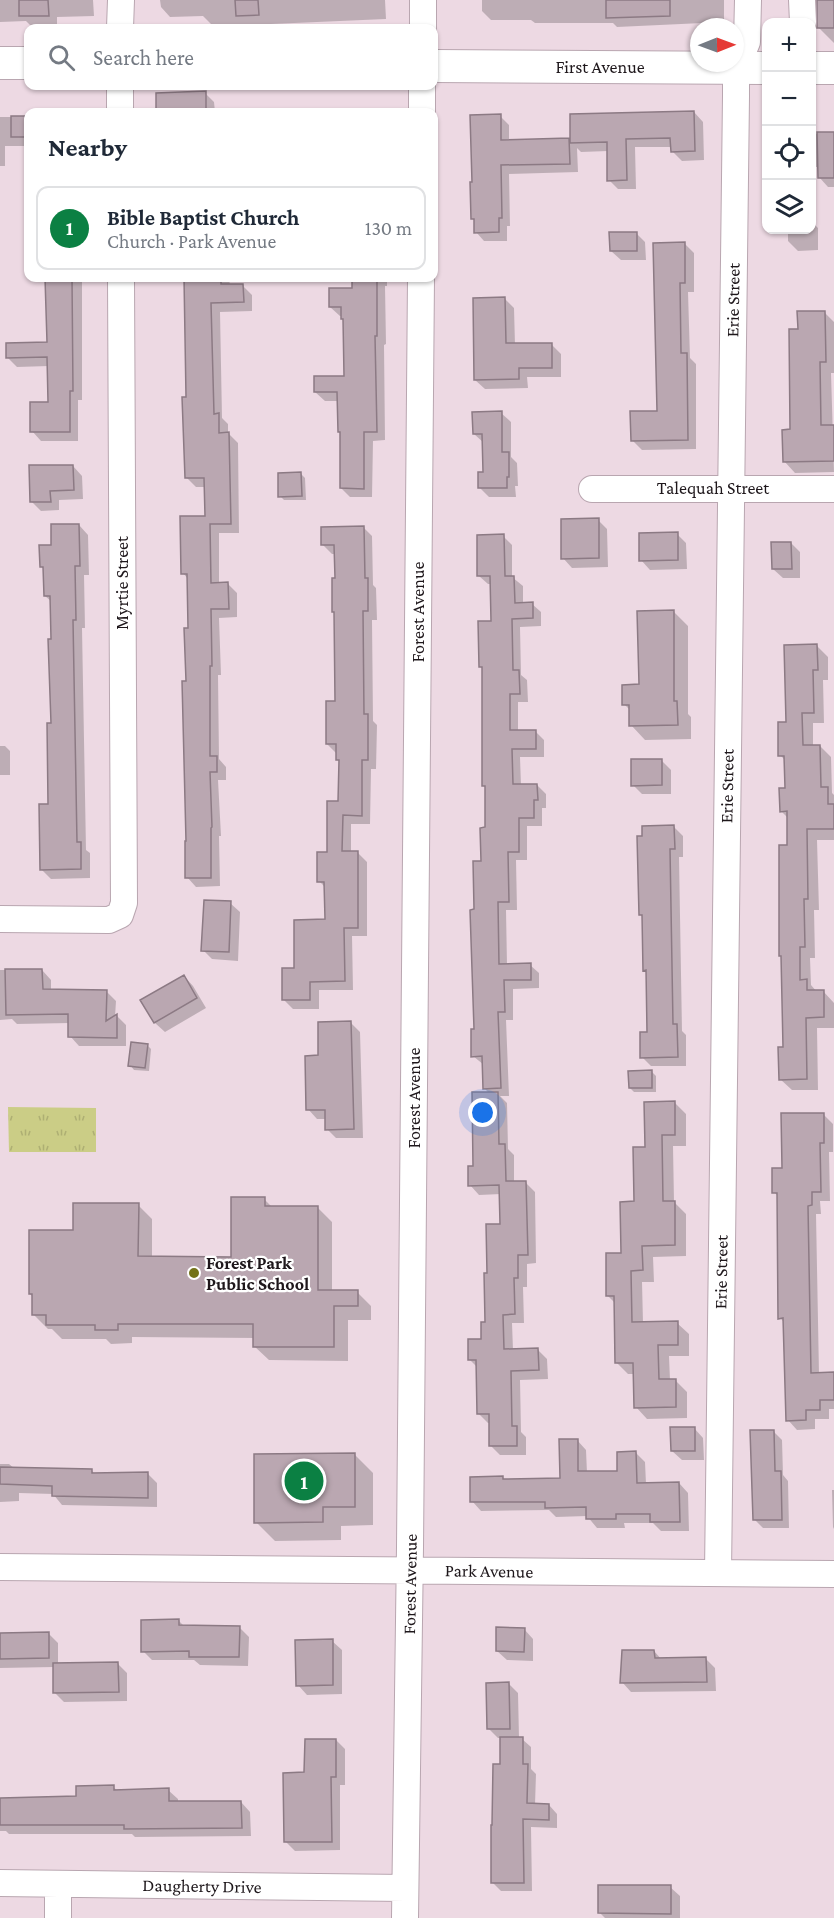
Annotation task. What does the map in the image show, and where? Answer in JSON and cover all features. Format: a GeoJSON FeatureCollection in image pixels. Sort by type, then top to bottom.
{"type":"FeatureCollection","features":[{"type":"Feature","properties":{"kind":"main road"},"geometry":{"type":"LineString","coordinates":[[0,63],[24,63]]}},
{"type":"Feature","properties":{"kind":"main road","name":"First Avenue"},"geometry":{"type":"LineString","coordinates":[[438,66],[751,68]]}},
{"type":"Feature","properties":{"kind":"main road"},"geometry":{"type":"LineString","coordinates":[[816,68],[834,68]]}},
{"type":"Feature","properties":{"kind":"street"},"geometry":{"type":"LineString","coordinates":[[120,24],[121,0]]}},
{"type":"Feature","properties":{"kind":"street"},"geometry":{"type":"LineString","coordinates":[[423,0],[423,24]]}},
{"type":"Feature","properties":{"kind":"street","name":"Erie Street"},"geometry":{"type":"LineString","coordinates":[[717,1573],[730,488],[751,68],[747,42],[748,0]]}},
{"type":"Feature","properties":{"kind":"street"},"geometry":{"type":"LineString","coordinates":[[802,0],[803,18]]}},
{"type":"Feature","properties":{"kind":"street"},"geometry":{"type":"LineString","coordinates":[[120,90],[120,108]]}},
{"type":"Feature","properties":{"kind":"street"},"geometry":{"type":"LineString","coordinates":[[422,90],[422,108]]}},
{"type":"Feature","properties":{"kind":"street","name":"Myrtie Street"},"geometry":{"type":"LineString","coordinates":[[0,919],[109,920],[120,915],[124,903],[121,282]]}},
{"type":"Feature","properties":{"kind":"street","name":"Forest Avenue"},"geometry":{"type":"LineString","coordinates":[[405,1918],[421,282]]}},
{"type":"Feature","properties":{"kind":"street","name":"Talequah Street"},"geometry":{"type":"LineString","coordinates":[[592,489],[834,489]]}},
{"type":"Feature","properties":{"kind":"street","name":"Park Avenue"},"geometry":{"type":"LineString","coordinates":[[0,1567],[834,1574]]}},
{"type":"Feature","properties":{"kind":"street","name":"Daugherty Drive"},"geometry":{"type":"LineString","coordinates":[[0,1883],[405,1888]]}},
{"type":"Feature","properties":{"kind":"street"},"geometry":{"type":"LineString","coordinates":[[58,1884],[58,1918]]}},
{"type":"Feature","properties":{"kind":"green space"},"geometry":{"type":"Polygon","coordinates":[[[8,1107],[96,1108],[96,1152],[9,1152],[8,1107]]]}},
{"type":"Feature","properties":{"kind":"building"},"geometry":{"type":"Polygon","coordinates":[[[19,0],[48,0],[49,16],[19,16],[19,0]]]}},
{"type":"Feature","properties":{"kind":"building"},"geometry":{"type":"Polygon","coordinates":[[[235,0],[258,0],[259,15],[236,16],[235,0]]]}},
{"type":"Feature","properties":{"kind":"building"},"geometry":{"type":"Polygon","coordinates":[[[606,0],[670,0],[670,16],[606,18],[606,0]]]}},
{"type":"Feature","properties":{"kind":"building"},"geometry":{"type":"Polygon","coordinates":[[[817,0],[834,0],[834,28],[817,28],[817,0]]]}},
{"type":"Feature","properties":{"kind":"building"},"geometry":{"type":"Polygon","coordinates":[[[206,91],[206,108],[156,108],[156,93],[206,91]]]}},
{"type":"Feature","properties":{"kind":"building"},"geometry":{"type":"Polygon","coordinates":[[[694,111],[695,151],[671,152],[670,138],[626,139],[627,180],[607,181],[607,142],[570,143],[570,114],[694,111]]]}},
{"type":"Feature","properties":{"kind":"building"},"geometry":{"type":"Polygon","coordinates":[[[501,114],[501,140],[569,138],[570,164],[501,165],[502,218],[499,218],[499,232],[474,233],[474,219],[471,219],[470,115],[501,114]]]}},
{"type":"Feature","properties":{"kind":"building"},"geometry":{"type":"Polygon","coordinates":[[[11,116],[24,116],[24,137],[11,137],[11,116]]]}},
{"type":"Feature","properties":{"kind":"building"},"geometry":{"type":"Polygon","coordinates":[[[817,132],[834,132],[834,178],[818,178],[817,132]]]}},
{"type":"Feature","properties":{"kind":"building"},"geometry":{"type":"Polygon","coordinates":[[[609,232],[637,232],[637,251],[610,251],[609,232]]]}},
{"type":"Feature","properties":{"kind":"building"},"geometry":{"type":"Polygon","coordinates":[[[685,242],[685,283],[680,283],[681,353],[687,353],[688,440],[631,441],[630,411],[657,411],[653,243],[685,242]]]}},
{"type":"Feature","properties":{"kind":"building"},"geometry":{"type":"Polygon","coordinates":[[[45,282],[72,282],[73,391],[70,391],[70,432],[30,432],[30,402],[48,402],[47,357],[6,358],[6,343],[47,342],[45,282]]]}},
{"type":"Feature","properties":{"kind":"building"},"geometry":{"type":"Polygon","coordinates":[[[184,282],[243,284],[244,302],[211,303],[214,414],[219,413],[219,433],[229,432],[231,524],[210,524],[211,583],[228,582],[229,609],[211,609],[210,756],[217,756],[217,772],[210,772],[211,878],[185,878],[182,681],[186,681],[184,628],[188,628],[187,574],[181,574],[180,516],[205,516],[204,478],[185,478],[182,397],[186,397],[184,282]]]}},
{"type":"Feature","properties":{"kind":"building"},"geometry":{"type":"Polygon","coordinates":[[[352,282],[377,282],[377,336],[375,336],[377,432],[364,432],[364,489],[340,488],[337,392],[314,392],[314,376],[344,376],[341,307],[329,307],[329,288],[352,288],[352,282]]]}},
{"type":"Feature","properties":{"kind":"building"},"geometry":{"type":"Polygon","coordinates":[[[505,297],[506,343],[552,343],[552,368],[519,368],[519,379],[474,380],[473,298],[505,297]]]}},
{"type":"Feature","properties":{"kind":"building"},"geometry":{"type":"Polygon","coordinates":[[[797,311],[825,311],[826,362],[820,362],[821,425],[834,425],[834,461],[783,462],[782,430],[790,429],[789,329],[798,329],[797,311]]]}},
{"type":"Feature","properties":{"kind":"building"},"geometry":{"type":"Polygon","coordinates":[[[502,411],[502,452],[509,452],[507,488],[478,488],[478,472],[483,472],[482,434],[473,434],[472,412],[502,411]]]}},
{"type":"Feature","properties":{"kind":"building"},"geometry":{"type":"Polygon","coordinates":[[[29,465],[73,465],[74,490],[50,491],[51,502],[30,502],[29,465]]]}},
{"type":"Feature","properties":{"kind":"building"},"geometry":{"type":"Polygon","coordinates":[[[301,472],[302,496],[278,497],[278,473],[301,472]]]}},
{"type":"Feature","properties":{"kind":"building"},"geometry":{"type":"Polygon","coordinates":[[[599,518],[599,558],[561,559],[561,519],[599,518]]]}},
{"type":"Feature","properties":{"kind":"building"},"geometry":{"type":"Polygon","coordinates":[[[51,524],[79,524],[80,566],[75,566],[76,620],[73,620],[77,842],[81,842],[81,869],[40,870],[39,804],[48,804],[47,723],[51,723],[48,639],[51,639],[50,596],[44,596],[43,567],[40,567],[39,545],[51,545],[51,524]]]}},
{"type":"Feature","properties":{"kind":"building"},"geometry":{"type":"Polygon","coordinates":[[[364,526],[368,611],[363,611],[364,714],[368,714],[368,760],[362,760],[362,816],[343,815],[342,851],[358,851],[358,928],[344,928],[345,981],[310,982],[310,1000],[282,1000],[282,968],[294,968],[294,920],[325,919],[324,882],[317,882],[317,852],[327,852],[327,801],[338,801],[339,760],[336,760],[336,744],[326,744],[326,701],[335,701],[334,612],[332,612],[332,578],[335,578],[334,545],[321,545],[321,527],[364,526]]]}},
{"type":"Feature","properties":{"kind":"building"},"geometry":{"type":"Polygon","coordinates":[[[678,532],[678,560],[639,561],[639,533],[678,532]]]}},
{"type":"Feature","properties":{"kind":"building"},"geometry":{"type":"Polygon","coordinates":[[[504,534],[505,576],[514,576],[515,603],[533,602],[533,618],[512,619],[513,670],[519,670],[520,694],[510,694],[510,730],[536,730],[536,749],[512,749],[513,784],[537,784],[538,800],[534,800],[534,818],[519,818],[519,852],[508,852],[509,902],[498,902],[499,964],[531,963],[531,980],[504,980],[505,1012],[498,1012],[501,1088],[483,1089],[482,1056],[471,1057],[471,1029],[474,1029],[470,910],[474,909],[473,861],[481,861],[480,828],[485,827],[485,786],[482,786],[482,667],[479,667],[478,621],[491,621],[490,576],[477,576],[477,535],[504,534]]]}},
{"type":"Feature","properties":{"kind":"building"},"geometry":{"type":"Polygon","coordinates":[[[771,542],[791,542],[792,569],[772,569],[771,542]]]}},
{"type":"Feature","properties":{"kind":"building"},"geometry":{"type":"Polygon","coordinates":[[[674,610],[674,701],[677,701],[678,725],[629,726],[629,705],[622,705],[622,685],[639,684],[637,611],[674,610]]]}},
{"type":"Feature","properties":{"kind":"building"},"geometry":{"type":"Polygon","coordinates":[[[817,644],[818,670],[813,670],[814,713],[802,713],[803,745],[820,745],[821,787],[828,787],[828,804],[834,804],[834,829],[807,829],[808,899],[804,899],[805,947],[800,947],[800,980],[807,979],[807,990],[824,990],[824,1017],[806,1018],[807,1079],[779,1080],[778,1047],[783,1047],[781,956],[779,956],[779,845],[787,845],[787,811],[780,812],[779,788],[785,788],[784,756],[778,756],[778,722],[786,722],[784,645],[817,644]]]}},
{"type":"Feature","properties":{"kind":"building"},"geometry":{"type":"Polygon","coordinates":[[[631,759],[662,759],[662,785],[631,786],[631,759]]]}},
{"type":"Feature","properties":{"kind":"building"},"geometry":{"type":"Polygon","coordinates":[[[674,825],[675,849],[670,849],[673,1024],[677,1024],[678,1057],[640,1058],[640,1032],[647,1032],[646,970],[643,971],[642,915],[639,915],[637,836],[642,836],[642,826],[674,825]]]}},
{"type":"Feature","properties":{"kind":"building"},"geometry":{"type":"Polygon","coordinates":[[[204,900],[231,901],[229,952],[201,951],[204,900]]]}},
{"type":"Feature","properties":{"kind":"building"},"geometry":{"type":"Polygon","coordinates":[[[5,969],[42,969],[43,989],[107,990],[106,1021],[117,1014],[117,1038],[68,1037],[68,1014],[6,1015],[5,969]]]}},
{"type":"Feature","properties":{"kind":"building"},"geometry":{"type":"Polygon","coordinates":[[[184,975],[197,998],[154,1023],[140,1000],[184,975]]]}},
{"type":"Feature","properties":{"kind":"building"},"geometry":{"type":"Polygon","coordinates":[[[351,1021],[354,1129],[325,1130],[325,1110],[306,1110],[305,1056],[318,1055],[318,1022],[351,1021]]]}},
{"type":"Feature","properties":{"kind":"building"},"geometry":{"type":"Polygon","coordinates":[[[131,1042],[148,1044],[145,1068],[128,1066],[131,1042]]]}},
{"type":"Feature","properties":{"kind":"building"},"geometry":{"type":"Polygon","coordinates":[[[652,1070],[652,1088],[629,1088],[628,1071],[652,1070]]]}},
{"type":"Feature","properties":{"kind":"building"},"geometry":{"type":"Polygon","coordinates":[[[472,1092],[498,1092],[499,1144],[505,1144],[506,1181],[526,1181],[528,1255],[518,1255],[518,1278],[514,1278],[515,1314],[503,1315],[504,1349],[538,1348],[539,1370],[511,1371],[512,1426],[517,1426],[517,1446],[489,1446],[489,1414],[477,1414],[476,1360],[468,1360],[468,1339],[481,1339],[481,1322],[485,1322],[486,1224],[500,1224],[499,1185],[468,1186],[468,1166],[473,1166],[472,1092]]]}},
{"type":"Feature","properties":{"kind":"building"},"geometry":{"type":"Polygon","coordinates":[[[675,1101],[675,1135],[662,1135],[663,1201],[675,1201],[675,1245],[642,1246],[643,1270],[631,1271],[632,1322],[678,1321],[678,1345],[658,1345],[659,1379],[676,1379],[676,1407],[634,1408],[633,1363],[615,1363],[614,1296],[606,1296],[606,1253],[621,1253],[620,1202],[634,1201],[633,1147],[645,1147],[644,1102],[675,1101]]]}},
{"type":"Feature","properties":{"kind":"building"},"geometry":{"type":"Polygon","coordinates":[[[781,1113],[824,1113],[824,1143],[820,1143],[821,1192],[812,1192],[812,1205],[808,1206],[811,1373],[834,1372],[834,1400],[820,1400],[820,1410],[806,1410],[806,1420],[786,1421],[783,1318],[778,1319],[777,1193],[772,1193],[772,1168],[782,1168],[781,1113]]]}},
{"type":"Feature","properties":{"kind":"building"},"geometry":{"type":"Polygon","coordinates":[[[231,1197],[265,1197],[265,1206],[318,1206],[318,1290],[358,1290],[358,1306],[334,1306],[334,1347],[253,1347],[253,1324],[118,1324],[118,1330],[95,1330],[95,1325],[46,1325],[46,1315],[32,1315],[32,1294],[29,1294],[29,1230],[73,1230],[73,1203],[139,1203],[138,1256],[231,1257],[231,1197]]]}},
{"type":"Feature","properties":{"kind":"building"},"geometry":{"type":"Polygon","coordinates":[[[670,1427],[695,1427],[695,1451],[671,1451],[670,1427]]]}},
{"type":"Feature","properties":{"kind":"building"},"geometry":{"type":"Polygon","coordinates":[[[750,1430],[774,1430],[775,1471],[781,1471],[782,1520],[753,1520],[750,1430]]]}},
{"type":"Feature","properties":{"kind":"building"},"geometry":{"type":"Polygon","coordinates":[[[559,1439],[578,1439],[578,1471],[617,1471],[617,1452],[636,1451],[637,1483],[679,1482],[680,1522],[650,1522],[650,1514],[616,1514],[616,1519],[586,1519],[586,1507],[545,1508],[545,1502],[470,1502],[470,1477],[560,1478],[559,1439]]]}},
{"type":"Feature","properties":{"kind":"building"},"geometry":{"type":"Polygon","coordinates":[[[355,1453],[355,1507],[323,1507],[323,1522],[254,1523],[254,1454],[355,1453]]]}},
{"type":"Feature","properties":{"kind":"building"},"geometry":{"type":"Polygon","coordinates":[[[0,1467],[92,1469],[92,1473],[148,1472],[148,1498],[52,1496],[52,1486],[0,1484],[0,1467]]]}},
{"type":"Feature","properties":{"kind":"building"},"geometry":{"type":"Polygon","coordinates":[[[179,1619],[179,1625],[240,1626],[239,1657],[189,1657],[189,1651],[141,1652],[141,1620],[179,1619]]]}},
{"type":"Feature","properties":{"kind":"building"},"geometry":{"type":"Polygon","coordinates":[[[496,1627],[525,1628],[524,1652],[496,1651],[496,1627]]]}},
{"type":"Feature","properties":{"kind":"building"},"geometry":{"type":"Polygon","coordinates":[[[49,1632],[49,1658],[0,1659],[0,1633],[49,1632]]]}},
{"type":"Feature","properties":{"kind":"building"},"geometry":{"type":"Polygon","coordinates":[[[333,1639],[333,1685],[296,1686],[295,1640],[333,1639]]]}},
{"type":"Feature","properties":{"kind":"building"},"geometry":{"type":"Polygon","coordinates":[[[622,1650],[654,1650],[655,1658],[706,1657],[707,1682],[620,1683],[622,1650]]]}},
{"type":"Feature","properties":{"kind":"building"},"geometry":{"type":"Polygon","coordinates":[[[118,1662],[119,1692],[53,1693],[53,1663],[118,1662]]]}},
{"type":"Feature","properties":{"kind":"building"},"geometry":{"type":"Polygon","coordinates":[[[509,1682],[510,1729],[487,1729],[486,1683],[509,1682]]]}},
{"type":"Feature","properties":{"kind":"building"},"geometry":{"type":"Polygon","coordinates":[[[500,1737],[523,1737],[523,1764],[528,1764],[527,1803],[549,1804],[549,1820],[523,1819],[524,1883],[491,1883],[493,1764],[500,1764],[500,1737]]]}},
{"type":"Feature","properties":{"kind":"building"},"geometry":{"type":"Polygon","coordinates":[[[305,1739],[336,1739],[336,1777],[331,1777],[332,1842],[284,1842],[283,1773],[304,1772],[305,1739]]]}},
{"type":"Feature","properties":{"kind":"building"},"geometry":{"type":"Polygon","coordinates":[[[114,1785],[114,1790],[169,1788],[169,1801],[241,1801],[242,1828],[124,1829],[124,1825],[0,1825],[0,1798],[76,1796],[76,1786],[114,1785]]]}},
{"type":"Feature","properties":{"kind":"building"},"geometry":{"type":"Polygon","coordinates":[[[598,1885],[671,1885],[671,1914],[598,1913],[598,1885]]]}},
{"type":"Feature","properties":{"kind":"place","name":"Forest Park Public School"},"geometry":{"type":"Point","coordinates":[194,1273]}},
{"type":"Feature","properties":{"kind":"place","name":"Bible Baptist Church"},"geometry":{"type":"Point","coordinates":[304,1481]}}]}
